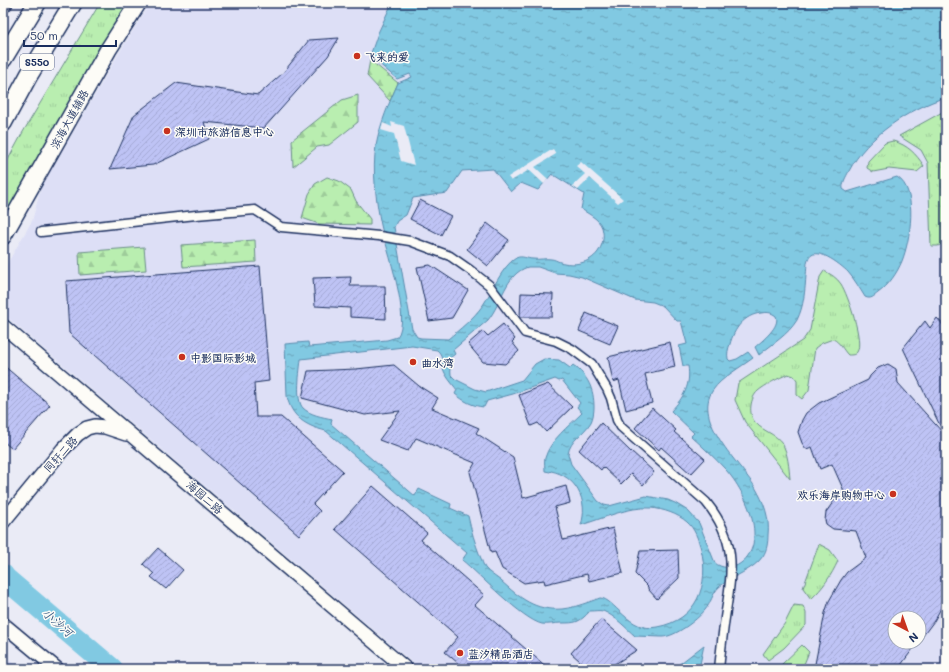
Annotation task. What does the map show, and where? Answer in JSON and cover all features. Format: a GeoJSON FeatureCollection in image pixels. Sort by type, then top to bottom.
{"type":"FeatureCollection","features":[{"type":"Feature","properties":{"kind":"highway","name":"S550"},"geometry":{"type":"LineString","coordinates":[[3,59],[37,3]]}},
{"type":"Feature","properties":{"kind":"highway","name":"S550"},"geometry":{"type":"LineString","coordinates":[[3,123],[29,75],[73,3]]}},
{"type":"Feature","properties":{"kind":"main road","name":"滨海大道辅路"},"geometry":{"type":"LineString","coordinates":[[3,236],[108,50],[138,3]]}},
{"type":"Feature","properties":{"kind":"street"},"geometry":{"type":"LineString","coordinates":[[40,232],[255,210],[281,227],[378,236],[410,241],[450,256],[470,270],[488,286],[525,333],[556,341],[572,349],[592,364],[607,389],[617,420],[621,427],[706,502],[722,525],[730,551],[732,571],[719,669]]}},
{"type":"Feature","properties":{"kind":"street","name":"海园二路"},"geometry":{"type":"LineString","coordinates":[[3,326],[406,669]]}},
{"type":"Feature","properties":{"kind":"street","name":"同轩二路"},"geometry":{"type":"LineString","coordinates":[[3,522],[63,449],[78,434],[87,428],[95,426],[105,427],[136,438]]}},
{"type":"Feature","properties":{"kind":"street"},"geometry":{"type":"LineString","coordinates":[[3,624],[57,669]]}},
{"type":"Feature","properties":{"kind":"shaded area"},"geometry":{"type":"Polygon","coordinates":[[[150,3],[946,3],[946,669],[420,669],[3,314],[3,271],[32,221],[41,188],[119,53],[150,3]]]}},
{"type":"Feature","properties":{"kind":"shaded area"},"geometry":{"type":"Polygon","coordinates":[[[3,655],[20,669],[3,669],[3,655]]]}},
{"type":"Feature","properties":{"kind":"green space"},"geometry":{"type":"Polygon","coordinates":[[[100,3],[128,3],[70,100],[3,219],[3,169],[23,132],[100,3]]]}},
{"type":"Feature","properties":{"kind":"green space"},"geometry":{"type":"Polygon","coordinates":[[[370,60],[398,83],[390,101],[367,76],[370,60]]]}},
{"type":"Feature","properties":{"kind":"green space"},"geometry":{"type":"Polygon","coordinates":[[[358,95],[358,122],[329,145],[317,147],[293,167],[292,140],[342,100],[358,95]]]}},
{"type":"Feature","properties":{"kind":"green space"},"geometry":{"type":"Polygon","coordinates":[[[946,110],[946,242],[938,246],[931,246],[928,163],[921,150],[899,136],[946,110]]]}},
{"type":"Feature","properties":{"kind":"green space"},"geometry":{"type":"Polygon","coordinates":[[[893,141],[911,150],[924,166],[917,172],[889,169],[873,172],[867,168],[868,161],[885,143],[893,141]]]}},
{"type":"Feature","properties":{"kind":"green space"},"geometry":{"type":"Polygon","coordinates":[[[327,177],[339,181],[351,190],[356,201],[370,219],[370,225],[319,224],[302,218],[309,194],[315,184],[327,177]]]}},
{"type":"Feature","properties":{"kind":"green space"},"geometry":{"type":"Polygon","coordinates":[[[255,240],[256,262],[183,267],[181,245],[255,240]]]}},
{"type":"Feature","properties":{"kind":"green space"},"geometry":{"type":"Polygon","coordinates":[[[144,247],[146,270],[80,275],[79,252],[144,247]]]}},
{"type":"Feature","properties":{"kind":"green space"},"geometry":{"type":"Polygon","coordinates":[[[824,271],[834,276],[844,290],[857,329],[859,347],[857,352],[852,355],[848,355],[840,344],[833,339],[822,343],[815,348],[809,390],[802,399],[797,395],[797,380],[794,376],[788,374],[758,391],[753,398],[751,406],[751,415],[755,422],[782,443],[789,465],[790,479],[745,422],[735,400],[738,383],[803,340],[810,330],[820,277],[824,271]]]}},
{"type":"Feature","properties":{"kind":"green space"},"geometry":{"type":"Polygon","coordinates":[[[819,544],[830,550],[838,561],[826,582],[811,599],[803,588],[819,544]]]}},
{"type":"Feature","properties":{"kind":"green space"},"geometry":{"type":"Polygon","coordinates":[[[794,605],[803,606],[806,613],[806,625],[784,648],[768,660],[763,654],[785,623],[794,605]]]}},
{"type":"Feature","properties":{"kind":"green space"},"geometry":{"type":"Polygon","coordinates":[[[802,645],[809,652],[802,669],[779,669],[782,664],[802,645]]]}},
{"type":"Feature","properties":{"kind":"water"},"geometry":{"type":"Polygon","coordinates":[[[392,3],[946,3],[946,97],[932,102],[904,116],[878,135],[857,158],[843,184],[843,189],[847,192],[897,177],[904,184],[908,193],[910,204],[910,229],[902,261],[895,274],[882,290],[872,297],[867,298],[851,275],[840,265],[821,254],[811,255],[807,263],[803,304],[797,320],[789,330],[759,355],[755,347],[773,329],[777,320],[776,316],[769,313],[755,314],[745,320],[734,333],[729,348],[728,359],[730,361],[737,359],[748,352],[753,358],[726,377],[713,390],[708,402],[709,414],[713,428],[720,441],[748,477],[761,498],[766,510],[768,522],[767,546],[759,561],[749,569],[730,579],[719,587],[701,614],[691,623],[673,634],[662,637],[635,636],[616,619],[603,611],[590,611],[583,618],[574,622],[542,624],[534,621],[501,596],[462,560],[467,553],[326,431],[300,420],[292,410],[287,396],[285,344],[308,342],[309,347],[387,340],[397,337],[401,328],[402,315],[400,300],[379,216],[374,165],[376,146],[382,122],[391,98],[398,83],[412,77],[410,74],[397,79],[370,56],[378,33],[392,3]],[[493,169],[462,171],[447,193],[413,198],[406,215],[397,221],[394,227],[412,329],[417,337],[448,339],[475,315],[506,267],[516,258],[553,259],[560,262],[575,264],[590,259],[601,247],[603,235],[600,224],[595,218],[581,209],[584,194],[552,174],[538,190],[521,183],[511,192],[493,169]],[[528,267],[520,271],[509,282],[488,320],[453,350],[455,354],[450,358],[451,375],[455,379],[475,389],[486,392],[522,380],[535,364],[544,359],[559,360],[570,368],[573,365],[583,374],[589,383],[593,394],[594,409],[591,422],[571,445],[568,454],[571,464],[598,501],[609,506],[646,496],[668,500],[675,503],[688,511],[699,523],[715,563],[726,567],[738,565],[748,556],[753,545],[754,532],[752,518],[747,504],[741,491],[726,470],[691,436],[694,433],[671,411],[680,401],[686,390],[689,373],[688,366],[683,366],[679,346],[687,344],[681,321],[677,321],[663,306],[653,302],[635,300],[582,277],[555,273],[538,267],[528,267]],[[412,346],[301,359],[299,399],[303,408],[313,414],[332,419],[331,424],[415,496],[419,489],[451,504],[450,508],[468,516],[470,526],[485,568],[488,572],[528,602],[544,608],[562,609],[600,598],[605,599],[630,620],[638,625],[647,627],[657,627],[671,623],[682,617],[691,609],[702,588],[704,575],[701,549],[694,531],[687,522],[675,514],[651,508],[643,508],[625,511],[581,525],[583,516],[582,499],[574,484],[560,474],[545,471],[545,458],[547,451],[555,439],[582,413],[577,407],[580,403],[562,380],[559,381],[555,379],[513,394],[487,401],[484,407],[468,403],[455,394],[457,390],[445,374],[441,356],[437,350],[412,346]]]}},
{"type":"Feature","properties":{"kind":"water"},"geometry":{"type":"Polygon","coordinates":[[[704,645],[699,669],[673,669],[704,645]]]}},
{"type":"Feature","properties":{"kind":"pier"},"geometry":{"type":"Polygon","coordinates":[[[391,122],[404,126],[414,165],[401,161],[394,134],[381,130],[383,123],[392,127],[391,122]]]}},
{"type":"Feature","properties":{"kind":"pier"},"geometry":{"type":"Polygon","coordinates":[[[553,149],[556,154],[535,167],[548,179],[544,184],[529,170],[511,181],[508,177],[553,149]]]}},
{"type":"Feature","properties":{"kind":"pier"},"geometry":{"type":"Polygon","coordinates":[[[581,162],[623,199],[618,203],[590,178],[578,190],[572,186],[585,174],[576,166],[581,162]]]}},
{"type":"Feature","properties":{"kind":"building"},"geometry":{"type":"Polygon","coordinates":[[[339,38],[328,56],[264,128],[204,122],[209,139],[153,165],[110,169],[134,115],[176,83],[258,95],[283,73],[309,40],[339,38]]]}},
{"type":"Feature","properties":{"kind":"building"},"geometry":{"type":"Polygon","coordinates":[[[420,200],[451,216],[441,235],[410,219],[420,200]]]}},
{"type":"Feature","properties":{"kind":"building"},"geometry":{"type":"Polygon","coordinates":[[[487,223],[509,240],[488,266],[467,249],[487,223]]]}},
{"type":"Feature","properties":{"kind":"building"},"geometry":{"type":"Polygon","coordinates":[[[430,265],[468,290],[452,318],[429,321],[417,267],[430,265]]]}},
{"type":"Feature","properties":{"kind":"building","name":"中影国际影城"},"geometry":{"type":"Polygon","coordinates":[[[260,266],[269,381],[254,383],[256,417],[281,417],[343,471],[313,504],[320,511],[299,535],[69,333],[66,281],[260,266]]]}},
{"type":"Feature","properties":{"kind":"building"},"geometry":{"type":"Polygon","coordinates":[[[351,277],[350,286],[385,286],[386,319],[350,317],[350,308],[315,306],[313,278],[351,277]]]}},
{"type":"Feature","properties":{"kind":"building"},"geometry":{"type":"Polygon","coordinates":[[[521,293],[553,294],[552,317],[520,317],[521,293]]]}},
{"type":"Feature","properties":{"kind":"building"},"geometry":{"type":"Polygon","coordinates":[[[586,313],[618,326],[610,344],[579,331],[586,313]]]}},
{"type":"Feature","properties":{"kind":"building","name":"欢乐海岸购物中心"},"geometry":{"type":"Polygon","coordinates":[[[937,318],[946,328],[946,599],[927,630],[927,610],[887,610],[887,650],[912,650],[898,669],[814,669],[825,613],[829,601],[847,572],[866,558],[856,531],[833,529],[826,524],[826,512],[836,498],[844,491],[832,464],[820,469],[812,447],[806,449],[802,443],[798,432],[802,420],[806,413],[819,403],[868,380],[878,368],[888,364],[896,369],[898,383],[944,434],[903,348],[925,321],[930,328],[937,318]]]}},
{"type":"Feature","properties":{"kind":"building"},"geometry":{"type":"Polygon","coordinates":[[[503,324],[515,339],[512,342],[519,351],[505,364],[483,362],[468,344],[483,331],[488,336],[503,324]]]}},
{"type":"Feature","properties":{"kind":"building"},"geometry":{"type":"Polygon","coordinates":[[[670,342],[675,367],[645,374],[652,403],[626,410],[619,380],[613,382],[608,357],[670,342]]]}},
{"type":"Feature","properties":{"kind":"building"},"geometry":{"type":"Polygon","coordinates":[[[3,365],[50,405],[12,449],[3,441],[3,365]]]}},
{"type":"Feature","properties":{"kind":"building"},"geometry":{"type":"Polygon","coordinates":[[[394,365],[419,386],[438,398],[432,408],[479,428],[476,433],[513,457],[523,498],[566,486],[570,503],[555,507],[563,540],[613,528],[623,573],[589,581],[587,574],[545,584],[544,580],[524,583],[502,569],[495,552],[491,553],[470,472],[475,463],[416,438],[408,451],[379,440],[400,411],[365,415],[302,398],[308,371],[356,369],[394,365]]]}},
{"type":"Feature","properties":{"kind":"building"},"geometry":{"type":"Polygon","coordinates":[[[548,384],[572,407],[546,432],[538,423],[531,426],[519,395],[548,384]]]}},
{"type":"Feature","properties":{"kind":"building"},"geometry":{"type":"Polygon","coordinates":[[[652,408],[676,430],[674,432],[705,459],[691,474],[661,447],[659,450],[635,428],[652,408]]]}},
{"type":"Feature","properties":{"kind":"building"},"geometry":{"type":"Polygon","coordinates":[[[601,423],[654,472],[643,485],[631,474],[621,484],[603,467],[601,470],[579,450],[601,423]]]}},
{"type":"Feature","properties":{"kind":"building"},"geometry":{"type":"Polygon","coordinates":[[[373,486],[427,533],[421,540],[484,595],[475,605],[549,669],[465,669],[445,652],[458,637],[335,529],[373,486]]]}},
{"type":"Feature","properties":{"kind":"building"},"geometry":{"type":"Polygon","coordinates":[[[158,548],[183,570],[166,589],[151,577],[154,574],[143,564],[158,548]]]}},
{"type":"Feature","properties":{"kind":"building"},"geometry":{"type":"Polygon","coordinates":[[[678,550],[679,578],[657,599],[635,574],[640,551],[678,550]]]}},
{"type":"Feature","properties":{"kind":"building"},"geometry":{"type":"Polygon","coordinates":[[[601,619],[637,650],[607,669],[589,669],[571,653],[601,619]]]}},
{"type":"Feature","properties":{"kind":"waterway","name":"小沙河"},"geometry":{"type":"LineString","coordinates":[[3,575],[112,669]]}},
{"type":"Feature","properties":{"kind":"place","name":"飞来的爱"},"geometry":{"type":"Point","coordinates":[357,56]}},
{"type":"Feature","properties":{"kind":"place","name":"深圳市旅游信息中心"},"geometry":{"type":"Point","coordinates":[167,131]}},
{"type":"Feature","properties":{"kind":"place","name":"中影国际影城"},"geometry":{"type":"Point","coordinates":[182,357]}},
{"type":"Feature","properties":{"kind":"place","name":"曲水湾"},"geometry":{"type":"Point","coordinates":[413,362]}},
{"type":"Feature","properties":{"kind":"place","name":"欢乐海岸购物中心"},"geometry":{"type":"Point","coordinates":[893,494]}},
{"type":"Feature","properties":{"kind":"place","name":"蓝汐精品酒店"},"geometry":{"type":"Point","coordinates":[460,653]}}]}
